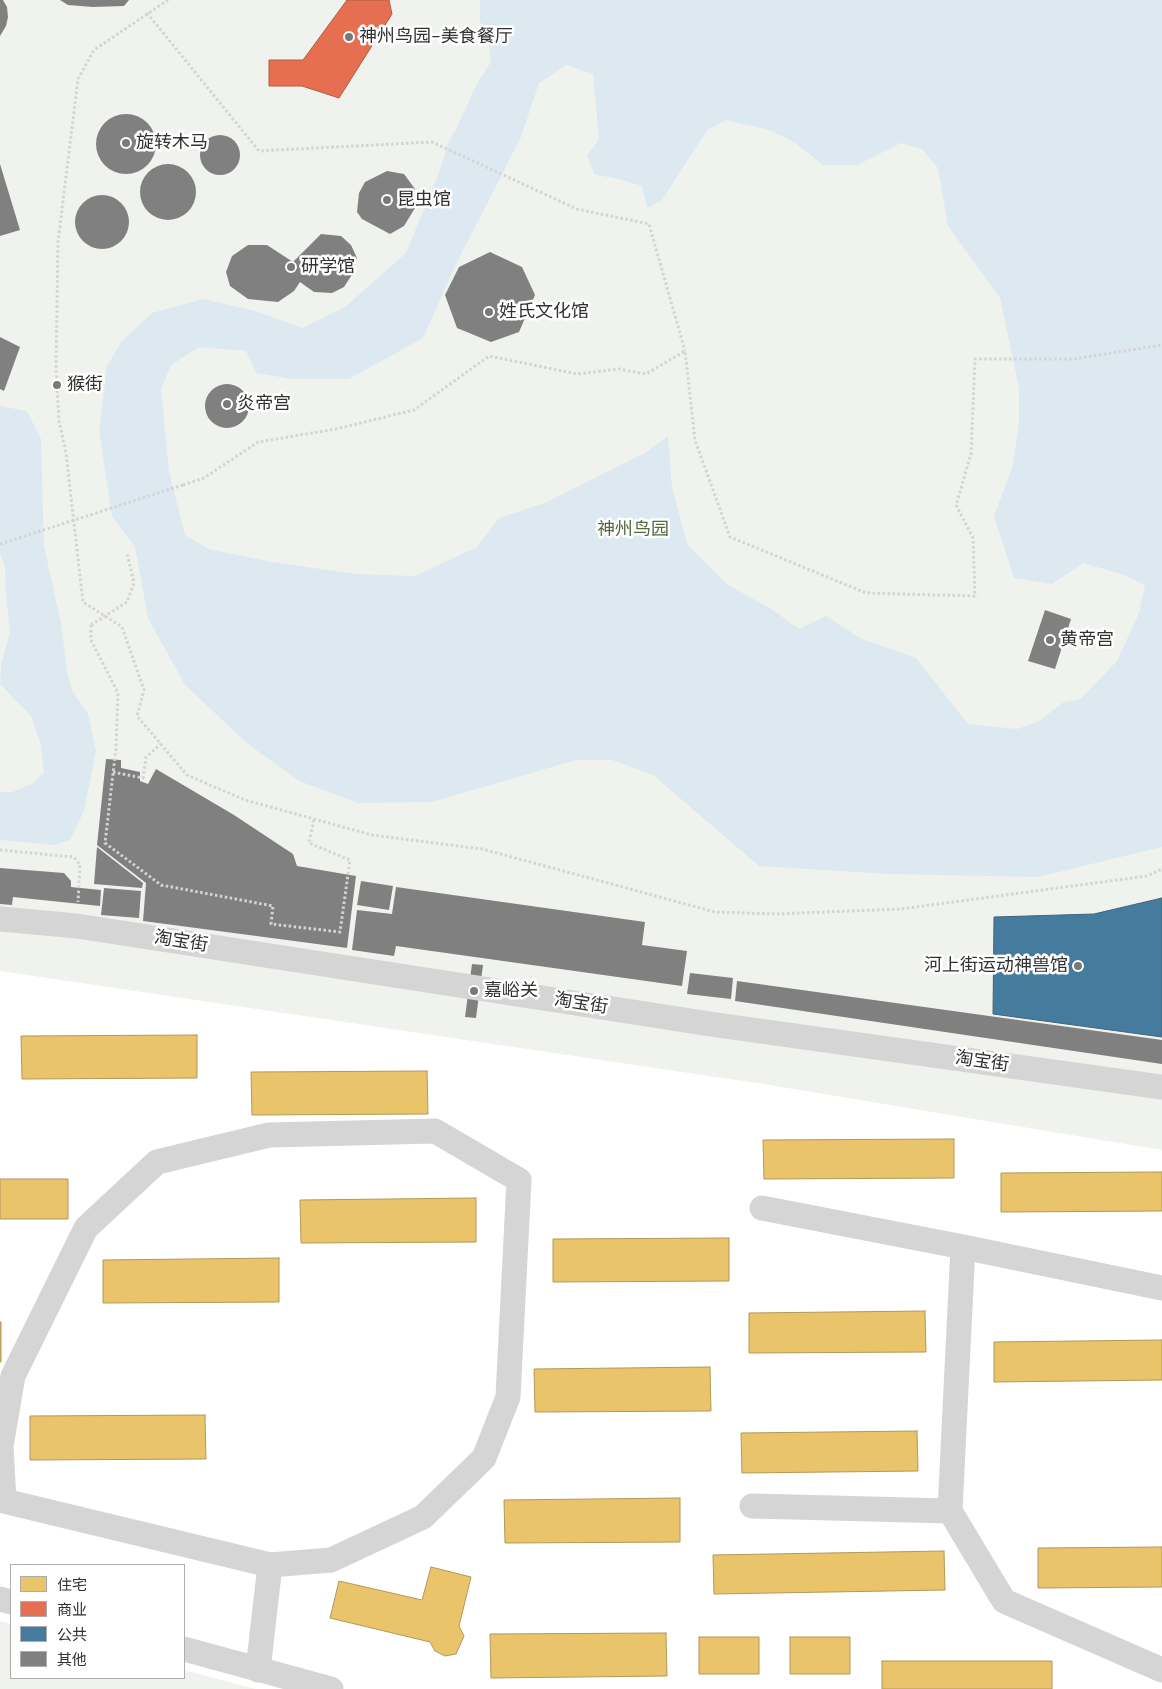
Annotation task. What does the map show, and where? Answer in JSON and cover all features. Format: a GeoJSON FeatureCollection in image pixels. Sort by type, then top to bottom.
{"type":"FeatureCollection","features":[{"type":"Feature","properties":{"kind":"street","name":"淘宝街"},"geometry":{"type":"LineString","coordinates":[[0,919],[77,926],[717,1025],[1162,1087]]}},
{"type":"Feature","properties":{"kind":"street"},"geometry":{"type":"LineString","coordinates":[[435,1131],[519,1180],[508,1397],[484,1458],[423,1517],[331,1560],[270,1565],[4,1501],[1,1446],[13,1376],[86,1228],[157,1162],[269,1135],[435,1131]]}},
{"type":"Feature","properties":{"kind":"street"},"geometry":{"type":"LineString","coordinates":[[762,1208],[1162,1288]]}},
{"type":"Feature","properties":{"kind":"street"},"geometry":{"type":"LineString","coordinates":[[963,1247],[950,1511],[1004,1601],[1162,1670]]}},
{"type":"Feature","properties":{"kind":"street"},"geometry":{"type":"LineString","coordinates":[[752,1506],[950,1511]]}},
{"type":"Feature","properties":{"kind":"street"},"geometry":{"type":"LineString","coordinates":[[258,1670],[270,1565]]}},
{"type":"Feature","properties":{"kind":"street"},"geometry":{"type":"LineString","coordinates":[[185,1649],[331,1689]]}},
{"type":"Feature","properties":{"kind":"path"},"geometry":{"type":"LineString","coordinates":[[168,0],[94,50],[78,79],[58,242],[56,368],[59,421],[66,453],[83,602],[122,627],[144,690],[138,716],[187,775],[245,800],[372,835],[482,849],[715,912],[776,914],[901,909],[1147,876],[1162,869]]}},
{"type":"Feature","properties":{"kind":"path"},"geometry":{"type":"LineString","coordinates":[[147,13],[259,150],[432,142],[577,209],[649,224],[685,351],[695,440],[730,536],[866,593],[975,596],[972,538],[956,505],[971,454],[975,359],[1074,359],[1162,345]]}},
{"type":"Feature","properties":{"kind":"path"},"geometry":{"type":"LineString","coordinates":[[0,544],[204,478],[258,442],[336,429],[414,410],[489,356],[577,374],[619,370],[646,374],[685,351]]}},
{"type":"Feature","properties":{"kind":"path"},"geometry":{"type":"LineString","coordinates":[[127,553],[134,582],[127,602],[92,626],[91,640],[118,693],[113,772],[105,843],[161,885],[273,906],[271,924],[340,932],[350,860],[309,843],[314,819]]}},
{"type":"Feature","properties":{"kind":"path"},"geometry":{"type":"LineString","coordinates":[[113,772],[143,778],[146,757],[161,744]]}},
{"type":"Feature","properties":{"kind":"path"},"geometry":{"type":"LineString","coordinates":[[0,850],[74,857],[80,865],[77,926]]}},
{"type":"Feature","properties":{"kind":"green space","name":"神州鸟园"},"geometry":{"type":"Polygon","coordinates":[[[0,0],[1162,0],[1162,1150],[763,1084],[0,971],[0,0]]]}},
{"type":"Feature","properties":{"kind":"green space"},"geometry":{"type":"Polygon","coordinates":[[[0,1621],[10,1624],[10,1679],[185,1679],[185,1670],[256,1689],[0,1689],[0,1621]]]}},
{"type":"Feature","properties":{"kind":"shaded area"},"geometry":{"type":"Polygon","coordinates":[[[480,0],[1162,0],[1162,847],[1038,877],[888,874],[759,866],[653,775],[612,760],[576,760],[432,802],[358,803],[299,781],[248,744],[185,685],[148,618],[135,547],[112,516],[99,431],[107,366],[122,341],[152,313],[203,299],[256,311],[302,328],[345,307],[406,253],[440,170],[449,141],[478,82],[491,62],[487,30],[480,22],[480,0]],[[566,65],[539,83],[521,137],[457,262],[423,338],[349,379],[292,379],[256,373],[246,351],[199,347],[171,365],[161,389],[169,471],[185,535],[209,549],[272,562],[356,574],[415,576],[477,547],[499,518],[547,502],[645,453],[668,436],[672,487],[687,544],[728,585],[770,608],[799,629],[826,616],[860,638],[916,658],[968,724],[1017,729],[1039,721],[1064,702],[1081,699],[1117,661],[1139,613],[1145,585],[1121,574],[1083,563],[1052,584],[1014,578],[994,516],[1013,465],[1019,422],[1019,388],[1000,298],[948,226],[938,168],[922,149],[901,143],[857,165],[823,165],[794,142],[769,130],[726,120],[707,130],[662,200],[647,208],[642,186],[615,178],[595,175],[587,156],[599,139],[593,74],[566,65]]]}},
{"type":"Feature","properties":{"kind":"shaded area"},"geometry":{"type":"Polygon","coordinates":[[[0,406],[27,411],[41,439],[44,546],[61,623],[68,676],[73,692],[88,714],[96,751],[84,811],[70,840],[55,845],[0,840],[0,792],[12,792],[32,784],[44,773],[41,745],[31,716],[0,684],[1,666],[10,632],[5,568],[0,553],[0,406]]]}},
{"type":"Feature","properties":{"kind":"building: 住宅"},"geometry":{"type":"Polygon","coordinates":[[[197,1035],[197,1078],[22,1079],[21,1036],[197,1035]]]}},
{"type":"Feature","properties":{"kind":"building: 住宅"},"geometry":{"type":"Polygon","coordinates":[[[427,1071],[428,1114],[252,1115],[251,1072],[427,1071]]]}},
{"type":"Feature","properties":{"kind":"building: 住宅"},"geometry":{"type":"Polygon","coordinates":[[[954,1139],[954,1178],[764,1179],[763,1140],[954,1139]]]}},
{"type":"Feature","properties":{"kind":"building: 住宅"},"geometry":{"type":"Polygon","coordinates":[[[1162,1172],[1162,1211],[1001,1212],[1001,1173],[1162,1172]]]}},
{"type":"Feature","properties":{"kind":"building: 住宅"},"geometry":{"type":"Polygon","coordinates":[[[0,1179],[68,1179],[68,1219],[0,1219],[0,1179]]]}},
{"type":"Feature","properties":{"kind":"building: 住宅"},"geometry":{"type":"Polygon","coordinates":[[[476,1198],[476,1242],[301,1243],[300,1200],[476,1198]]]}},
{"type":"Feature","properties":{"kind":"building: 住宅"},"geometry":{"type":"Polygon","coordinates":[[[729,1238],[729,1281],[553,1282],[553,1239],[729,1238]]]}},
{"type":"Feature","properties":{"kind":"building: 住宅"},"geometry":{"type":"Polygon","coordinates":[[[279,1258],[279,1302],[103,1303],[103,1260],[279,1258]]]}},
{"type":"Feature","properties":{"kind":"building: 住宅"},"geometry":{"type":"Polygon","coordinates":[[[925,1311],[926,1352],[749,1353],[749,1313],[925,1311]]]}},
{"type":"Feature","properties":{"kind":"building: 住宅"},"geometry":{"type":"Polygon","coordinates":[[[1,1322],[1,1362],[0,1362],[1,1322]]]}},
{"type":"Feature","properties":{"kind":"building: 住宅"},"geometry":{"type":"Polygon","coordinates":[[[1162,1340],[1162,1380],[994,1382],[994,1342],[1162,1340]]]}},
{"type":"Feature","properties":{"kind":"building: 住宅"},"geometry":{"type":"Polygon","coordinates":[[[710,1367],[711,1411],[535,1412],[534,1369],[710,1367]]]}},
{"type":"Feature","properties":{"kind":"building: 住宅"},"geometry":{"type":"Polygon","coordinates":[[[205,1415],[206,1459],[30,1460],[30,1416],[205,1415]]]}},
{"type":"Feature","properties":{"kind":"building: 住宅"},"geometry":{"type":"Polygon","coordinates":[[[917,1431],[918,1471],[742,1473],[741,1433],[917,1431]]]}},
{"type":"Feature","properties":{"kind":"building: 住宅"},"geometry":{"type":"Polygon","coordinates":[[[680,1498],[680,1542],[505,1543],[504,1500],[680,1498]]]}},
{"type":"Feature","properties":{"kind":"building: 住宅"},"geometry":{"type":"Polygon","coordinates":[[[1162,1547],[1162,1587],[1038,1588],[1038,1548],[1162,1547]]]}},
{"type":"Feature","properties":{"kind":"building: 住宅"},"geometry":{"type":"Polygon","coordinates":[[[944,1551],[945,1590],[714,1594],[713,1555],[944,1551]]]}},
{"type":"Feature","properties":{"kind":"building: 住宅"},"geometry":{"type":"Polygon","coordinates":[[[431,1567],[471,1577],[459,1626],[464,1636],[456,1654],[445,1656],[435,1651],[430,1642],[330,1618],[339,1581],[422,1600],[431,1567]]]}},
{"type":"Feature","properties":{"kind":"building: 住宅"},"geometry":{"type":"Polygon","coordinates":[[[666,1633],[667,1676],[491,1678],[490,1634],[666,1633]]]}},
{"type":"Feature","properties":{"kind":"building: 住宅"},"geometry":{"type":"Polygon","coordinates":[[[699,1637],[759,1637],[759,1674],[699,1674],[699,1637]]]}},
{"type":"Feature","properties":{"kind":"building: 住宅"},"geometry":{"type":"Polygon","coordinates":[[[790,1637],[850,1637],[850,1674],[790,1674],[790,1637]]]}},
{"type":"Feature","properties":{"kind":"building: 住宅"},"geometry":{"type":"Polygon","coordinates":[[[882,1661],[1052,1661],[1052,1689],[882,1689],[882,1661]]]}},
{"type":"Feature","properties":{"kind":"building: 商业","name":"神州鸟园-美食餐厅"},"geometry":{"type":"Polygon","coordinates":[[[347,0],[389,0],[392,14],[339,98],[302,86],[269,86],[269,60],[303,60],[347,0]]]}},
{"type":"Feature","properties":{"kind":"building: 公共","name":"河上街运动神兽馆"},"geometry":{"type":"Polygon","coordinates":[[[1162,898],[1162,1037],[993,1014],[994,917],[1094,914],[1162,898]]]}},
{"type":"Feature","properties":{"kind":"building: 其他"},"geometry":{"type":"Polygon","coordinates":[[[0,0],[3,0],[7,7],[8,17],[6,26],[0,36],[0,0]]]}},
{"type":"Feature","properties":{"kind":"building: 其他"},"geometry":{"type":"Polygon","coordinates":[[[60,0],[129,0],[124,6],[93,7],[68,5],[60,0]]]}},
{"type":"Feature","properties":{"kind":"building: 其他","name":"旋转木马"},"geometry":{"type":"Polygon","coordinates":[[[126,114],[142,119],[147,123],[151,128],[156,144],[151,160],[147,165],[142,169],[126,174],[110,169],[105,165],[101,160],[96,144],[101,128],[105,123],[110,119],[126,114]]]}},
{"type":"Feature","properties":{"kind":"building: 其他"},"geometry":{"type":"Polygon","coordinates":[[[224,135],[231,138],[237,144],[240,155],[239,163],[231,172],[224,175],[216,175],[209,172],[201,163],[200,151],[203,144],[212,136],[224,135]]]}},
{"type":"Feature","properties":{"kind":"building: 其他"},"geometry":{"type":"Polygon","coordinates":[[[0,164],[20,230],[0,236],[0,164]]]}},
{"type":"Feature","properties":{"kind":"building: 其他"},"geometry":{"type":"Polygon","coordinates":[[[162,164],[174,164],[184,168],[192,176],[196,192],[192,208],[184,216],[174,220],[162,220],[152,216],[144,208],[140,198],[140,186],[144,176],[152,168],[162,164]]]}},
{"type":"Feature","properties":{"kind":"building: 其他","name":"昆虫馆"},"geometry":{"type":"Polygon","coordinates":[[[387,171],[404,174],[415,189],[415,208],[404,226],[390,234],[362,219],[357,212],[359,193],[365,182],[387,171]]]}},
{"type":"Feature","properties":{"kind":"building: 其他"},"geometry":{"type":"Polygon","coordinates":[[[97,195],[107,195],[117,199],[125,207],[129,222],[125,237],[117,245],[107,249],[97,249],[87,245],[79,237],[75,227],[75,217],[79,207],[87,199],[97,195]]]}},
{"type":"Feature","properties":{"kind":"building: 其他","name":"研学馆"},"geometry":{"type":"Polygon","coordinates":[[[321,234],[341,236],[351,245],[357,258],[353,273],[344,287],[332,293],[314,292],[300,282],[294,291],[278,302],[248,299],[230,286],[226,272],[232,256],[248,245],[267,245],[293,262],[321,234]]]}},
{"type":"Feature","properties":{"kind":"building: 其他","name":"姓氏文化馆"},"geometry":{"type":"Polygon","coordinates":[[[490,252],[522,267],[535,295],[519,332],[491,342],[457,328],[445,295],[459,267],[490,252]]]}},
{"type":"Feature","properties":{"kind":"building: 其他"},"geometry":{"type":"Polygon","coordinates":[[[0,337],[20,347],[4,391],[0,389],[0,337]]]}},
{"type":"Feature","properties":{"kind":"building: 其他","name":"炎帝宫"},"geometry":{"type":"Polygon","coordinates":[[[227,384],[239,388],[245,394],[249,406],[245,418],[239,424],[227,428],[215,424],[209,418],[205,406],[209,394],[215,388],[227,384]]]}},
{"type":"Feature","properties":{"kind":"building: 其他","name":"黄帝宫"},"geometry":{"type":"Polygon","coordinates":[[[1045,610],[1071,619],[1055,669],[1028,661],[1045,610]]]}},
{"type":"Feature","properties":{"kind":"building: 其他"},"geometry":{"type":"Polygon","coordinates":[[[106,759],[121,760],[121,768],[140,772],[140,781],[148,784],[156,769],[234,815],[293,854],[297,866],[356,876],[347,948],[143,921],[146,883],[97,845],[106,759]]]}},
{"type":"Feature","properties":{"kind":"building: 其他"},"geometry":{"type":"Polygon","coordinates":[[[97,847],[143,883],[142,888],[94,884],[97,847]]]}},
{"type":"Feature","properties":{"kind":"building: 其他"},"geometry":{"type":"Polygon","coordinates":[[[0,868],[64,873],[71,881],[71,887],[101,890],[100,906],[13,897],[12,905],[0,904],[0,868]]]}},
{"type":"Feature","properties":{"kind":"building: 其他"},"geometry":{"type":"Polygon","coordinates":[[[361,881],[393,886],[389,910],[357,905],[361,881]]]}},
{"type":"Feature","properties":{"kind":"building: 其他"},"geometry":{"type":"Polygon","coordinates":[[[396,887],[645,922],[642,945],[687,951],[682,986],[396,946],[394,956],[352,950],[357,910],[392,914],[396,887]]]}},
{"type":"Feature","properties":{"kind":"building: 其他"},"geometry":{"type":"Polygon","coordinates":[[[104,888],[141,891],[139,918],[101,915],[104,888]]]}},
{"type":"Feature","properties":{"kind":"building: 其他","name":"嘉峪关"},"geometry":{"type":"Polygon","coordinates":[[[472,964],[483,965],[476,1018],[465,1017],[472,964]]]}},
{"type":"Feature","properties":{"kind":"building: 其他"},"geometry":{"type":"Polygon","coordinates":[[[690,973],[733,978],[731,999],[687,994],[690,973]]]}},
{"type":"Feature","properties":{"kind":"building: 其他"},"geometry":{"type":"Polygon","coordinates":[[[737,981],[1162,1040],[1162,1064],[735,1001],[737,981]]]}},
{"type":"Feature","properties":{"kind":"place","name":"神州鸟园-美食餐厅"},"geometry":{"type":"Point","coordinates":[349,37]}},
{"type":"Feature","properties":{"kind":"place","name":"旋转木马"},"geometry":{"type":"Point","coordinates":[126,143]}},
{"type":"Feature","properties":{"kind":"place","name":"昆虫馆"},"geometry":{"type":"Point","coordinates":[387,200]}},
{"type":"Feature","properties":{"kind":"place","name":"研学馆"},"geometry":{"type":"Point","coordinates":[291,267]}},
{"type":"Feature","properties":{"kind":"place","name":"姓氏文化馆"},"geometry":{"type":"Point","coordinates":[489,312]}},
{"type":"Feature","properties":{"kind":"place","name":"猴街"},"geometry":{"type":"Point","coordinates":[57,385]}},
{"type":"Feature","properties":{"kind":"place","name":"炎帝宫"},"geometry":{"type":"Point","coordinates":[227,404]}},
{"type":"Feature","properties":{"kind":"place","name":"黄帝宫"},"geometry":{"type":"Point","coordinates":[1050,640]}},
{"type":"Feature","properties":{"kind":"place","name":"河上街运动神兽馆"},"geometry":{"type":"Point","coordinates":[1078,966]}},
{"type":"Feature","properties":{"kind":"place","name":"嘉峪关"},"geometry":{"type":"Point","coordinates":[474,991]}}]}
